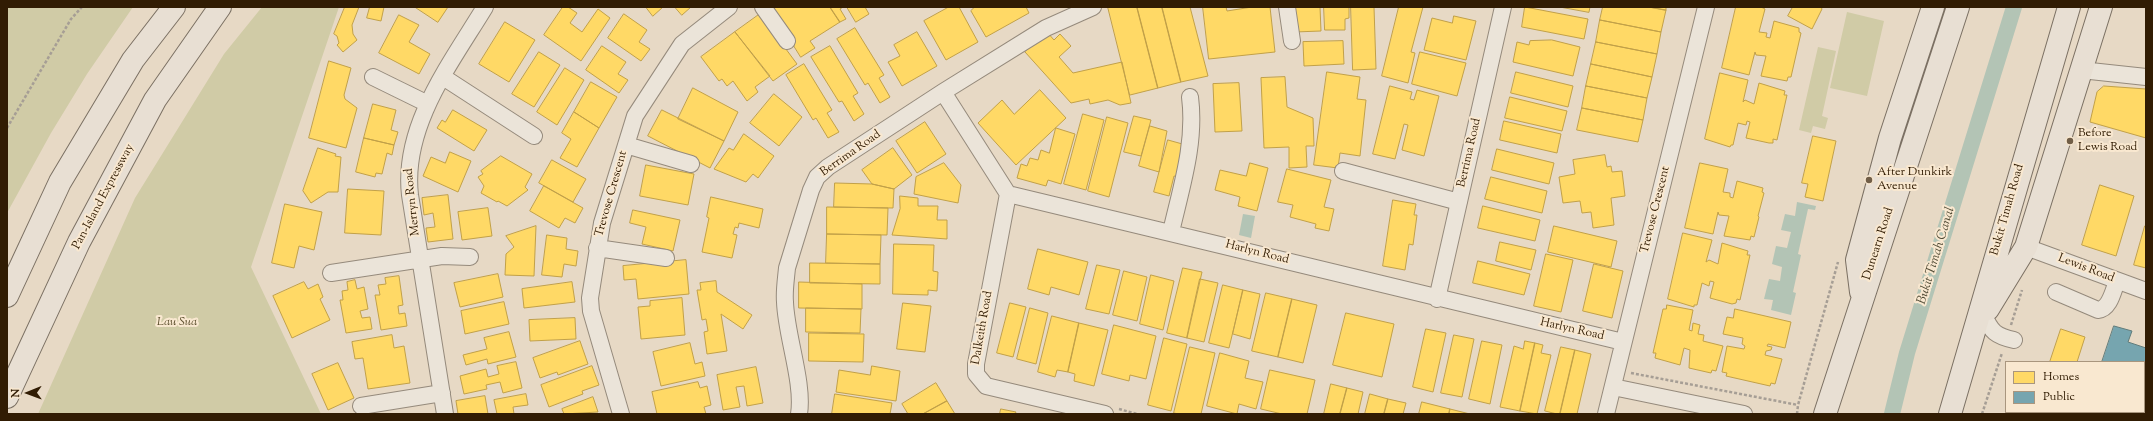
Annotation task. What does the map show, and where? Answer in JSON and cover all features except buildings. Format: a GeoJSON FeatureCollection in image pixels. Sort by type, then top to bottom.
{"type":"FeatureCollection","features":[{"type":"Feature","properties":{"kind":"highway"},"geometry":{"type":"LineString","coordinates":[[7,296],[60,182],[133,60],[174,7]]}},
{"type":"Feature","properties":{"kind":"highway","name":"Pan-Island Expressway"},"geometry":{"type":"LineString","coordinates":[[7,397],[79,242],[155,100],[220,7]]}},
{"type":"Feature","properties":{"kind":"highway"},"geometry":{"type":"LineString","coordinates":[[1861,299],[1857,260],[1890,138],[1933,7]]}},
{"type":"Feature","properties":{"kind":"highway","name":"Dunearn Road"},"geometry":{"type":"LineString","coordinates":[[1825,414],[1861,299],[1958,7]]}},
{"type":"Feature","properties":{"kind":"highway","name":"Bukit Timah Road"},"geometry":{"type":"LineString","coordinates":[[1950,414],[1971,336],[2069,7]]}},
{"type":"Feature","properties":{"kind":"highway"},"geometry":{"type":"LineString","coordinates":[[1971,336],[2026,247],[2101,7]]}},
{"type":"Feature","properties":{"kind":"street","name":"Merryn Road"},"geometry":{"type":"LineString","coordinates":[[445,414],[410,195],[408,164],[411,151],[428,104],[485,7]]}},
{"type":"Feature","properties":{"kind":"street","name":"Trevose Crescent"},"geometry":{"type":"LineString","coordinates":[[621,414],[591,311],[590,298],[602,223],[635,116],[682,44],[729,7]]}},
{"type":"Feature","properties":{"kind":"street"},"geometry":{"type":"LineString","coordinates":[[763,7],[787,42]]}},
{"type":"Feature","properties":{"kind":"street","name":"Berrima Road"},"geometry":{"type":"LineString","coordinates":[[799,414],[799,391],[784,301],[787,268],[811,190],[817,177],[828,167],[943,92],[1046,28],[1094,7]]}},
{"type":"Feature","properties":{"kind":"street"},"geometry":{"type":"LineString","coordinates":[[1287,7],[1292,41]]}},
{"type":"Feature","properties":{"kind":"street","name":"Berrima Road"},"geometry":{"type":"LineString","coordinates":[[1437,299],[1502,7]]}},
{"type":"Feature","properties":{"kind":"street","name":"Trevose Crescent"},"geometry":{"type":"LineString","coordinates":[[1606,414],[1706,7]]}},
{"type":"Feature","properties":{"kind":"street"},"geometry":{"type":"LineString","coordinates":[[2081,70],[2146,77]]}},
{"type":"Feature","properties":{"kind":"street"},"geometry":{"type":"LineString","coordinates":[[373,77],[428,104]]}},
{"type":"Feature","properties":{"kind":"street"},"geometry":{"type":"LineString","coordinates":[[443,77],[534,136]]}},
{"type":"Feature","properties":{"kind":"street"},"geometry":{"type":"LineString","coordinates":[[943,92],[1008,194]]}},
{"type":"Feature","properties":{"kind":"street"},"geometry":{"type":"LineString","coordinates":[[1171,232],[1189,153],[1192,129],[1190,97]]}},
{"type":"Feature","properties":{"kind":"street"},"geometry":{"type":"LineString","coordinates":[[626,145],[691,164]]}},
{"type":"Feature","properties":{"kind":"street"},"geometry":{"type":"LineString","coordinates":[[1343,171],[1459,202]]}},
{"type":"Feature","properties":{"kind":"street","name":"Harlyn Road"},"geometry":{"type":"LineString","coordinates":[[1008,194],[1171,232],[1437,299],[1623,342]]}},
{"type":"Feature","properties":{"kind":"street","name":"Dalkeith Road"},"geometry":{"type":"LineString","coordinates":[[1008,194],[976,364],[976,374],[986,386],[1110,411]]}},
{"type":"Feature","properties":{"kind":"street","name":"Lewis Road"},"geometry":{"type":"LineString","coordinates":[[2026,247],[2146,291]]}},
{"type":"Feature","properties":{"kind":"street"},"geometry":{"type":"LineString","coordinates":[[597,248],[666,258]]}},
{"type":"Feature","properties":{"kind":"street"},"geometry":{"type":"LineString","coordinates":[[331,273],[442,256],[470,257]]}},
{"type":"Feature","properties":{"kind":"street"},"geometry":{"type":"LineString","coordinates":[[2056,292],[2098,310],[2106,306],[2116,281]]}},
{"type":"Feature","properties":{"kind":"street"},"geometry":{"type":"LineString","coordinates":[[1984,315],[1989,329],[1999,336],[2014,340]]}},
{"type":"Feature","properties":{"kind":"street"},"geometry":{"type":"LineString","coordinates":[[1613,387],[1744,414]]}},
{"type":"Feature","properties":{"kind":"street"},"geometry":{"type":"LineString","coordinates":[[362,406],[442,393]]}},
{"type":"Feature","properties":{"kind":"path"},"geometry":{"type":"LineString","coordinates":[[7,128],[70,19],[82,7]]}},
{"type":"Feature","properties":{"kind":"path"},"geometry":{"type":"LineString","coordinates":[[1797,414],[1798,405],[1840,256]]}},
{"type":"Feature","properties":{"kind":"path"},"geometry":{"type":"LineString","coordinates":[[1617,370],[1798,405]]}},
{"type":"Feature","properties":{"kind":"path"},"geometry":{"type":"LineString","coordinates":[[1110,411],[1137,414]]}},
{"type":"Feature","properties":{"kind":"green space"},"geometry":{"type":"Polygon","coordinates":[[[7,7],[133,7],[87,74],[51,133],[7,213],[7,7]]]}},
{"type":"Feature","properties":{"kind":"green space","name":"Lau Sua"},"geometry":{"type":"Polygon","coordinates":[[[262,7],[339,7],[251,267],[321,414],[38,414],[135,198],[224,54],[262,7]]]}},
{"type":"Feature","properties":{"kind":"green space"},"geometry":{"type":"Polygon","coordinates":[[[1847,12],[1884,21],[1867,96],[1830,88],[1847,12]]]}},
{"type":"Feature","properties":{"kind":"green space"},"geometry":{"type":"Polygon","coordinates":[[[1818,47],[1836,51],[1822,116],[1828,118],[1825,129],[1813,126],[1811,133],[1799,130],[1818,47]]]}},
{"type":"Feature","properties":{"kind":"shaded area"},"geometry":{"type":"Polygon","coordinates":[[[1797,202],[1816,206],[1815,210],[1808,209],[1798,254],[1801,255],[1793,292],[1796,293],[1791,315],[1771,310],[1773,300],[1764,299],[1769,279],[1780,281],[1782,267],[1772,264],[1776,246],[1787,248],[1791,232],[1781,230],[1785,214],[1795,216],[1797,202]]]}},
{"type":"Feature","properties":{"kind":"shaded area"},"geometry":{"type":"Polygon","coordinates":[[[1243,214],[1255,216],[1251,238],[1239,235],[1243,214]]]}},
{"type":"Feature","properties":{"kind":"waterway","name":"Bukit Timah Canal"},"geometry":{"type":"LineString","coordinates":[[1892,414],[1907,353],[2014,7]]}},
{"type":"Feature","properties":{"kind":"place","name":"Before Lewis Road"},"geometry":{"type":"Point","coordinates":[2070,141]}},
{"type":"Feature","properties":{"kind":"place","name":"After Dunkirk Avenue"},"geometry":{"type":"Point","coordinates":[1869,180]}}]}
